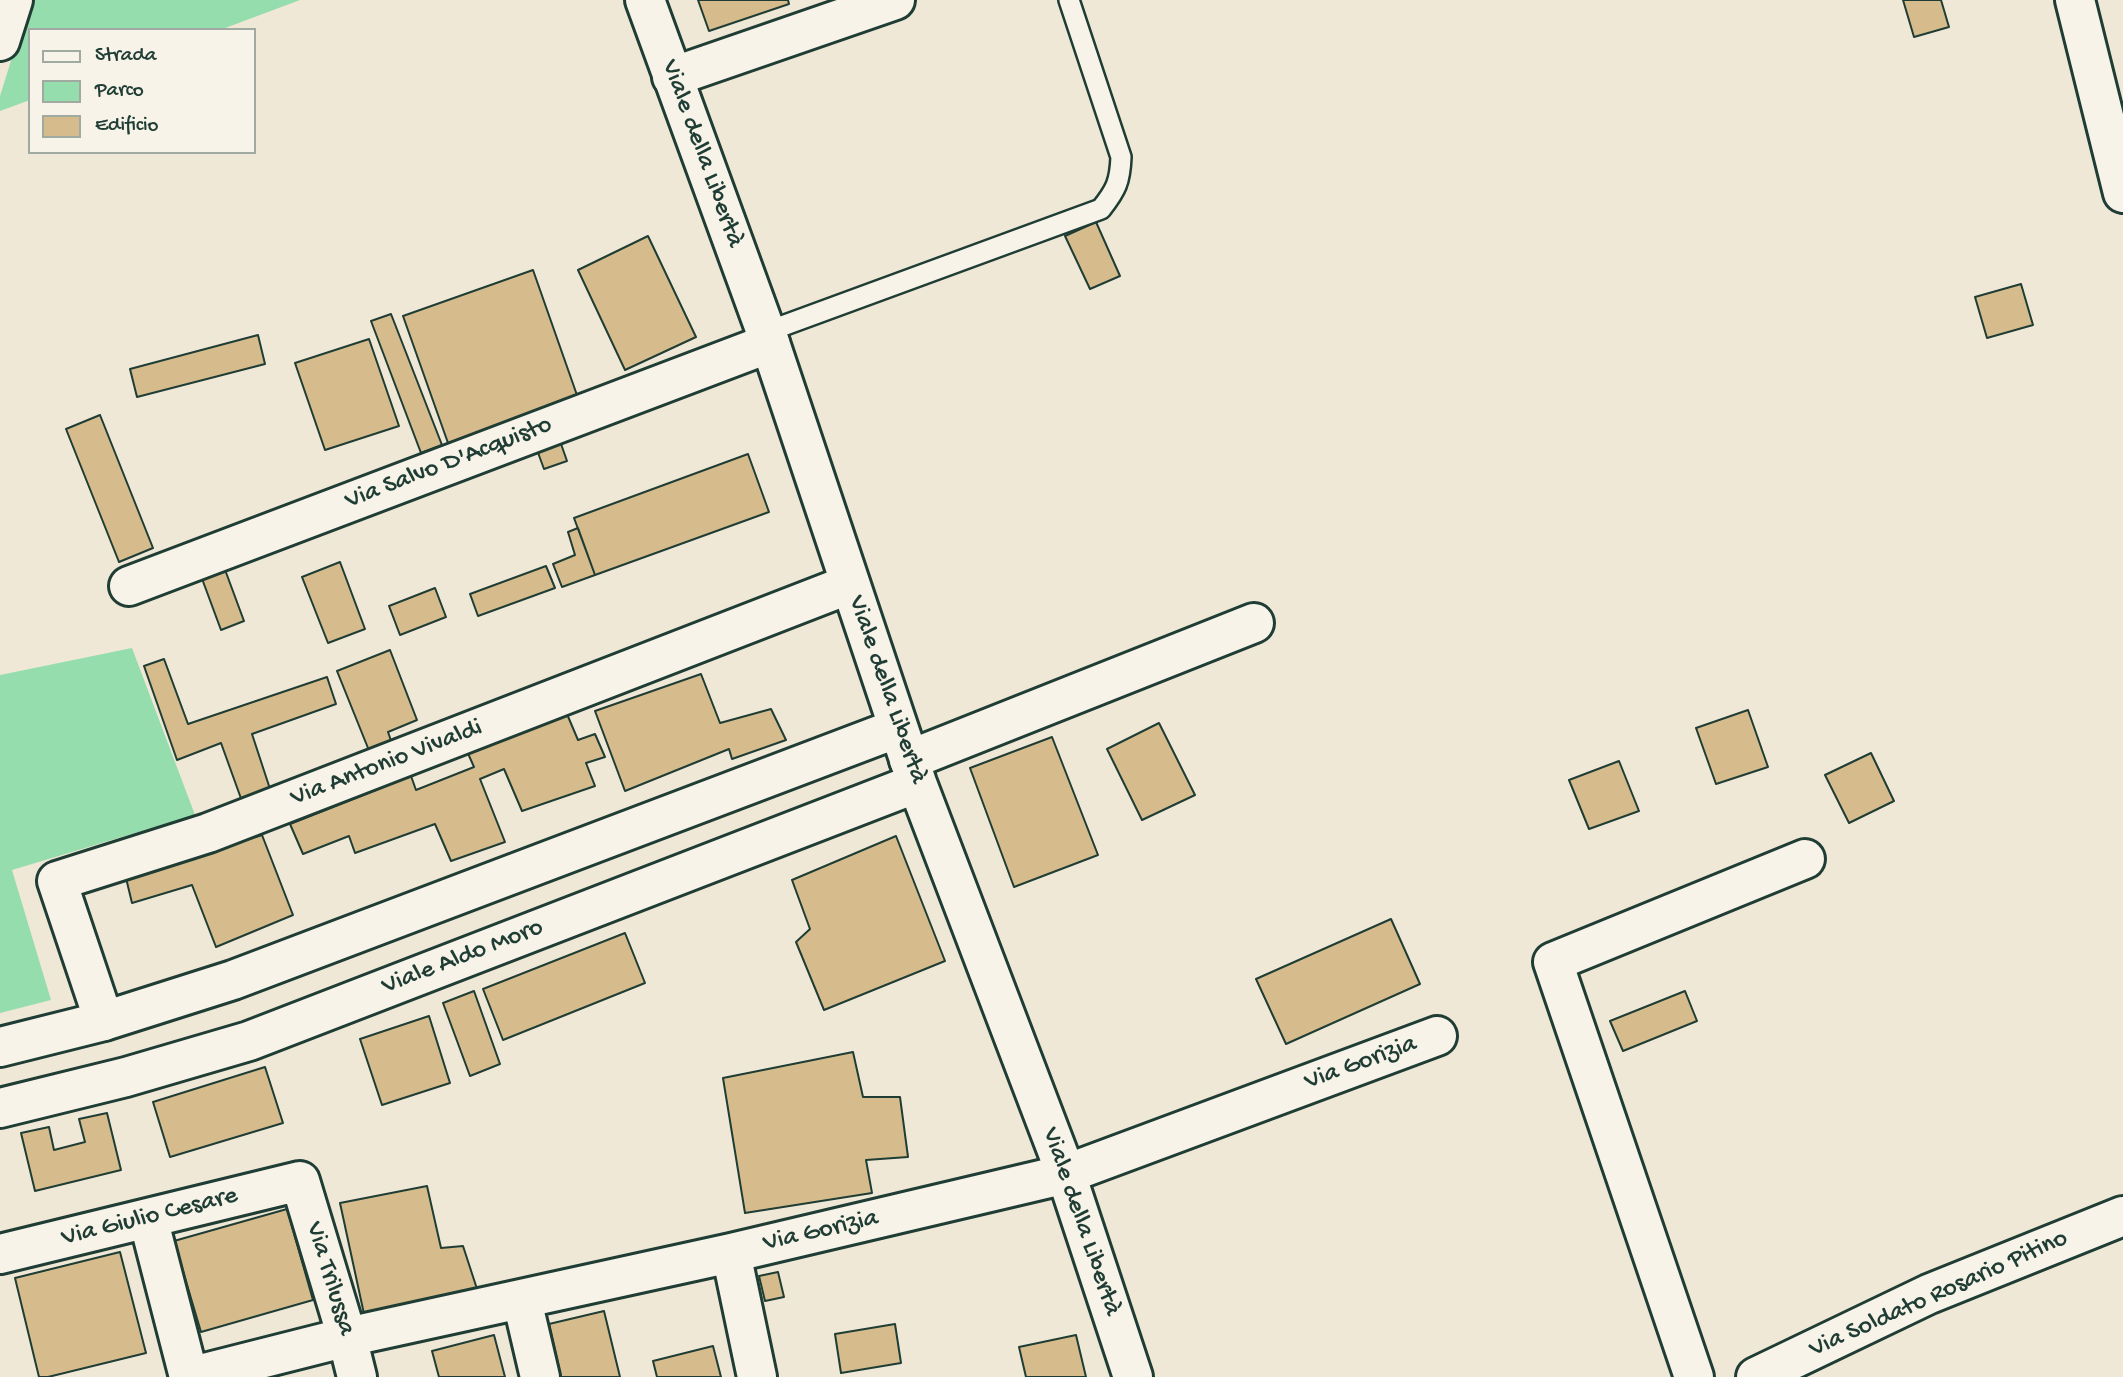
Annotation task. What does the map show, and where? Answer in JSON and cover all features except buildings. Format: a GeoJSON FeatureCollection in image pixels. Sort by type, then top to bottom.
{"type":"FeatureCollection","features":[{"type":"Feature","properties":{"kind":"street"},"geometry":{"type":"LineString","coordinates":[[0,41],[13,0]]}},
{"type":"Feature","properties":{"kind":"street","name":"Viale della Libertà"},"geometry":{"type":"LineString","coordinates":[[645,0],[768,338],[908,757],[1066,1174],[1133,1377]]}},
{"type":"Feature","properties":{"kind":"street"},"geometry":{"type":"LineString","coordinates":[[672,76],[895,0]]}},
{"type":"Feature","properties":{"kind":"street"},"geometry":{"type":"LineString","coordinates":[[2075,0],[2123,192]]}},
{"type":"Feature","properties":{"kind":"street","name":"Via Salvo D'Acquisto"},"geometry":{"type":"LineString","coordinates":[[129,586],[768,338]]}},
{"type":"Feature","properties":{"kind":"street","name":"Via Antonio Vivaldi"},"geometry":{"type":"LineString","coordinates":[[104,1021],[57,881],[208,833],[850,584]]}},
{"type":"Feature","properties":{"kind":"street"},"geometry":{"type":"LineString","coordinates":[[0,1047],[104,1021],[233,980],[908,757],[1254,623]]}},
{"type":"Feature","properties":{"kind":"street","name":"Viale Aldo Moro"},"geometry":{"type":"LineString","coordinates":[[0,1108],[126,1077],[249,1041],[908,757]]}},
{"type":"Feature","properties":{"kind":"street"},"geometry":{"type":"LineString","coordinates":[[1694,1377],[1553,962],[1805,859]]}},
{"type":"Feature","properties":{"kind":"street","name":"Via Gorizia"},"geometry":{"type":"LineString","coordinates":[[189,1377],[347,1337],[731,1253],[1066,1174],[1437,1036]]}},
{"type":"Feature","properties":{"kind":"street","name":"Via Giulio Cesare"},"geometry":{"type":"LineString","coordinates":[[0,1254],[299,1181]]}},
{"type":"Feature","properties":{"kind":"street","name":"Via Trilussa"},"geometry":{"type":"LineString","coordinates":[[299,1181],[357,1377]]}},
{"type":"Feature","properties":{"kind":"street","name":"Via Soldato Rosario Pitino"},"geometry":{"type":"LineString","coordinates":[[1756,1377],[1929,1294],[2123,1216]]}},
{"type":"Feature","properties":{"kind":"street"},"geometry":{"type":"LineString","coordinates":[[148,1218],[189,1377]]}},
{"type":"Feature","properties":{"kind":"street"},"geometry":{"type":"LineString","coordinates":[[731,1253],[757,1377]]}},
{"type":"Feature","properties":{"kind":"street"},"geometry":{"type":"LineString","coordinates":[[522,1300],[540,1377]]}},
{"type":"Feature","properties":{"kind":"lane"},"geometry":{"type":"LineString","coordinates":[[768,338],[1101,209],[1120,180],[1121,157],[1069,0]]}},
{"type":"Feature","properties":{"kind":"green space"},"geometry":{"type":"Polygon","coordinates":[[[30,0],[300,0],[225,28],[28,28],[28,101],[0,111],[0,96],[30,0]]]}},
{"type":"Feature","properties":{"kind":"green space"},"geometry":{"type":"Polygon","coordinates":[[[132,648],[195,815],[12,870],[51,1000],[0,1013],[0,675],[132,648]]]}}]}
